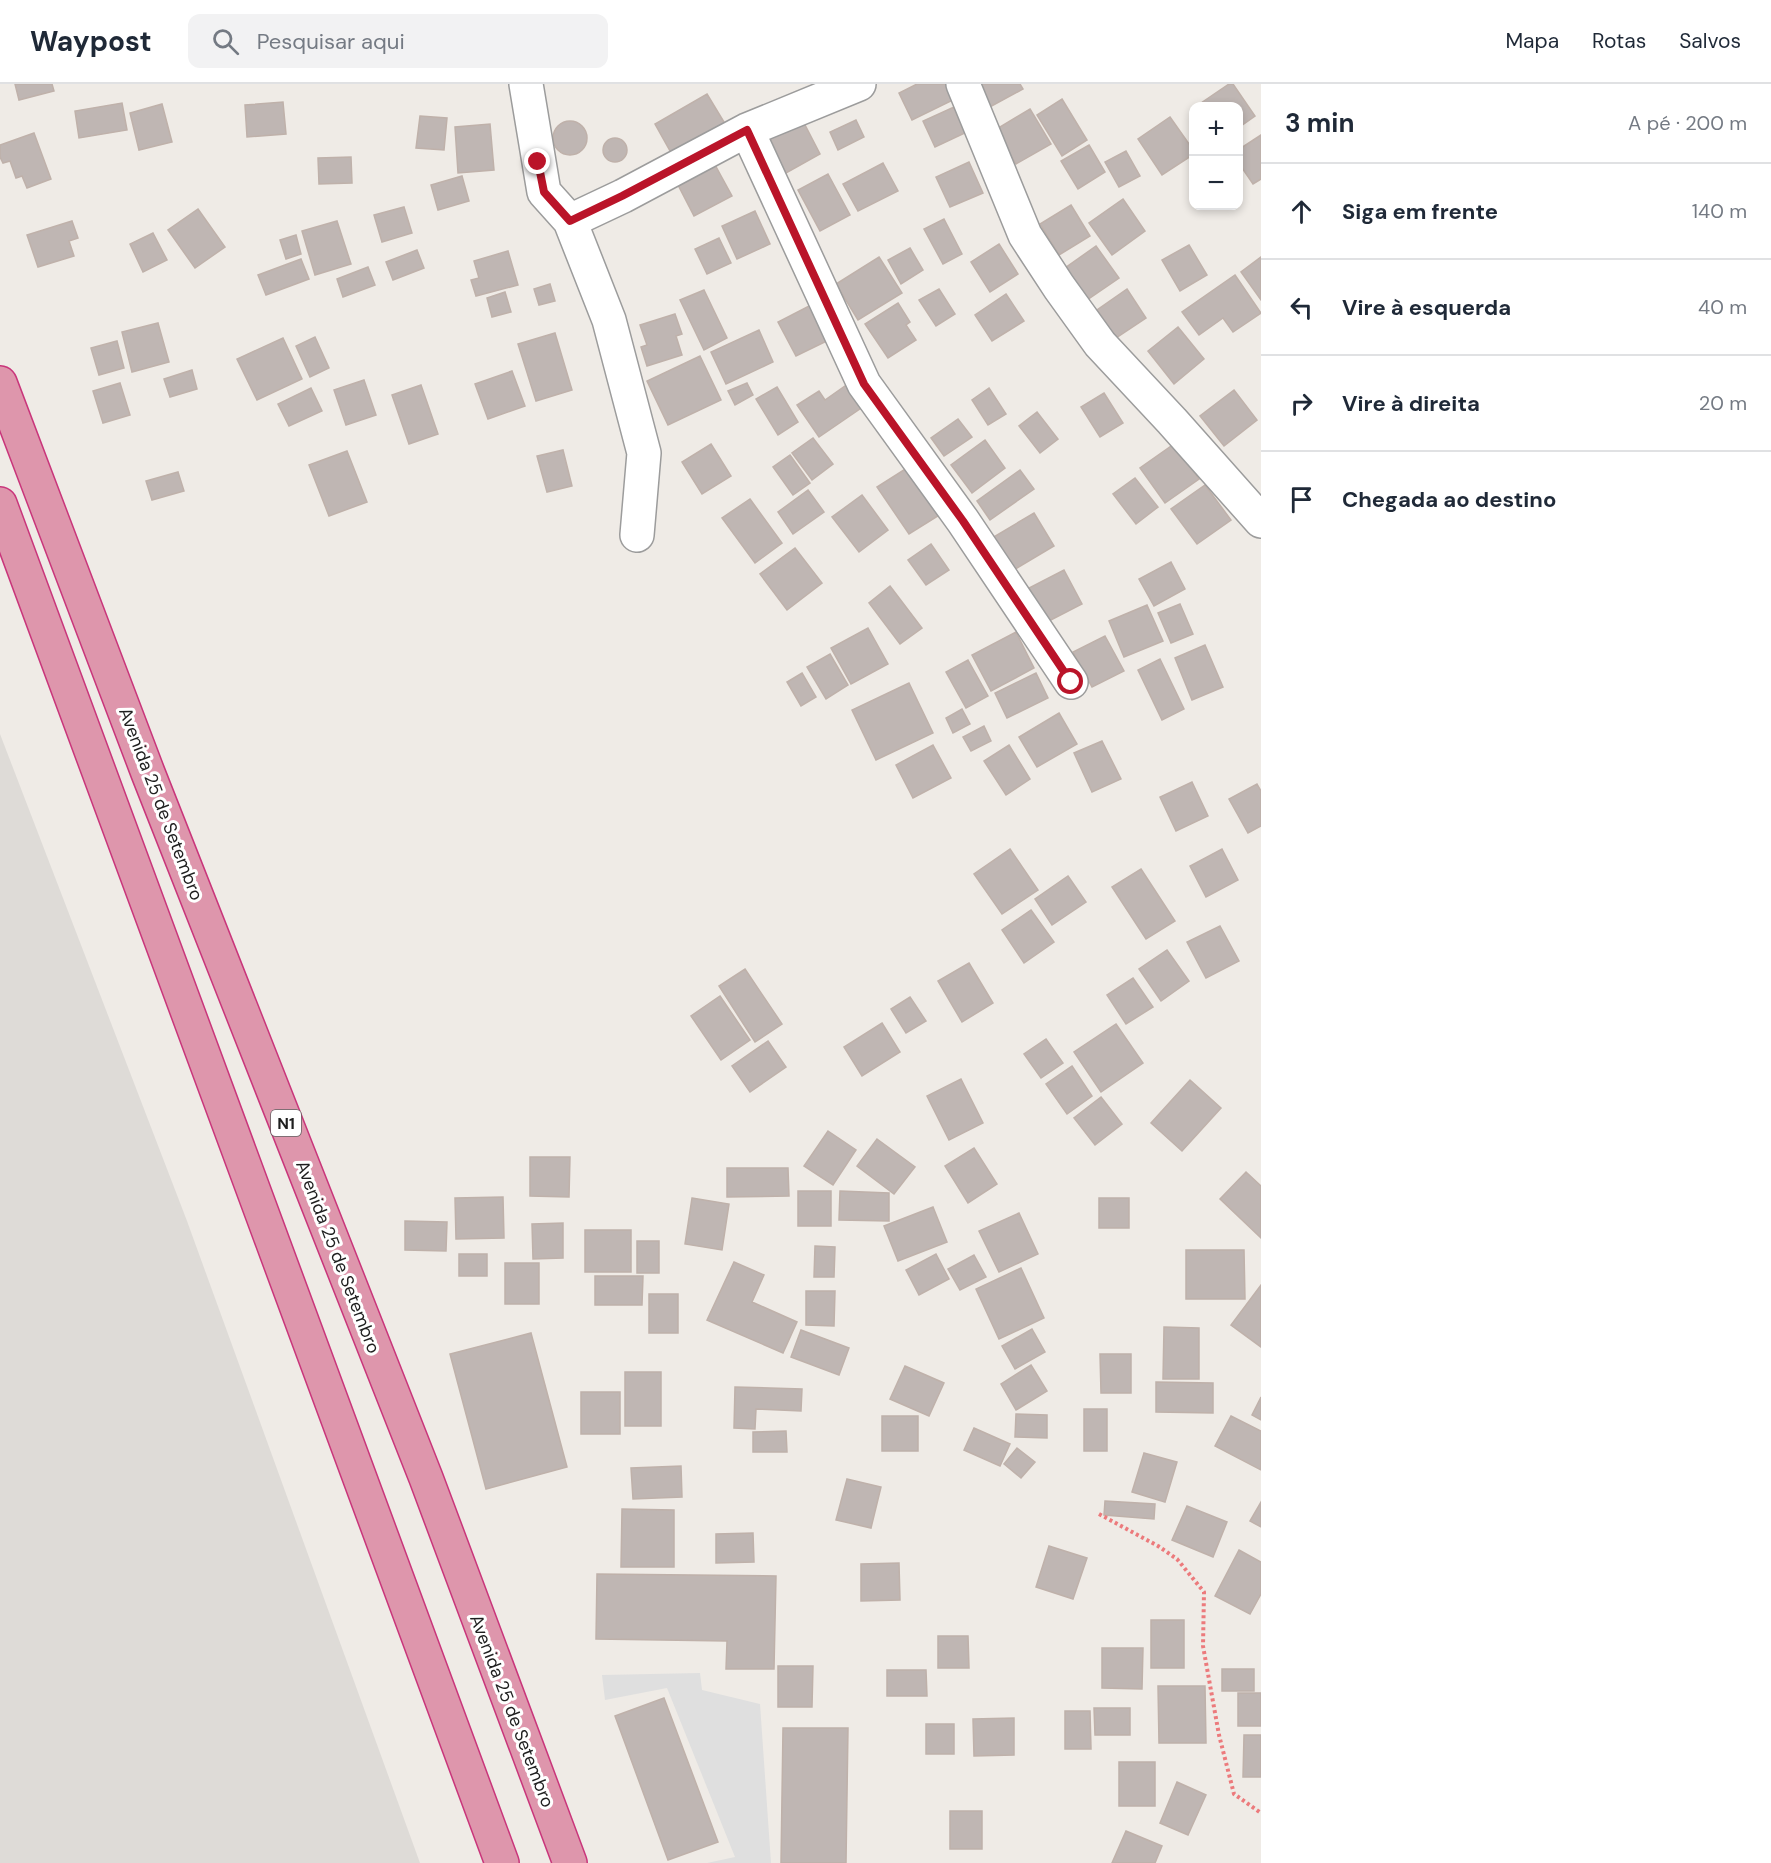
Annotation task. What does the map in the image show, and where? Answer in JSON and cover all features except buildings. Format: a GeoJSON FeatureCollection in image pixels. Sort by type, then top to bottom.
{"type":"FeatureCollection","features":[{"type":"Feature","properties":{"kind":"highway","name":"Avenida 25 de Setembro"},"geometry":{"type":"LineString","coordinates":[[0,383],[148,774],[426,1478],[570,1863]]}},
{"type":"Feature","properties":{"kind":"highway"},"geometry":{"type":"LineString","coordinates":[[0,504],[501,1863]]}},
{"type":"Feature","properties":{"kind":"street"},"geometry":{"type":"LineString","coordinates":[[526,84],[544,192],[570,221],[609,320],[644,453],[636,535]]}},
{"type":"Feature","properties":{"kind":"street"},"geometry":{"type":"LineString","coordinates":[[570,221],[747,130],[859,84]]}},
{"type":"Feature","properties":{"kind":"street"},"geometry":{"type":"LineString","coordinates":[[963,84],[1025,235],[1059,287],[1100,344],[1261,521]]}},
{"type":"Feature","properties":{"kind":"street"},"geometry":{"type":"LineString","coordinates":[[747,130],[864,384],[963,521],[1071,682]]}},
{"type":"Feature","properties":{"kind":"path"},"geometry":{"type":"LineString","coordinates":[[1099,1514],[1177,1559],[1204,1592],[1203,1646],[1219,1736],[1234,1794],[1261,1813]]}},
{"type":"Feature","properties":{"kind":"shaded area"},"geometry":{"type":"Polygon","coordinates":[[[0,734],[187,1221],[420,1863],[0,1863],[0,734]]]}},
{"type":"Feature","properties":{"kind":"shaded area"},"geometry":{"type":"Polygon","coordinates":[[[700,1673],[702,1690],[760,1704],[771,1863],[707,1863],[735,1857],[667,1688],[605,1700],[602,1675],[700,1673]]]}},
{"type":"Feature","properties":{"kind":"route"},"geometry":{"type":"LineString","coordinates":[[538,162],[544,192],[570,221],[747,130],[864,384],[963,521],[1071,682]]}}]}
